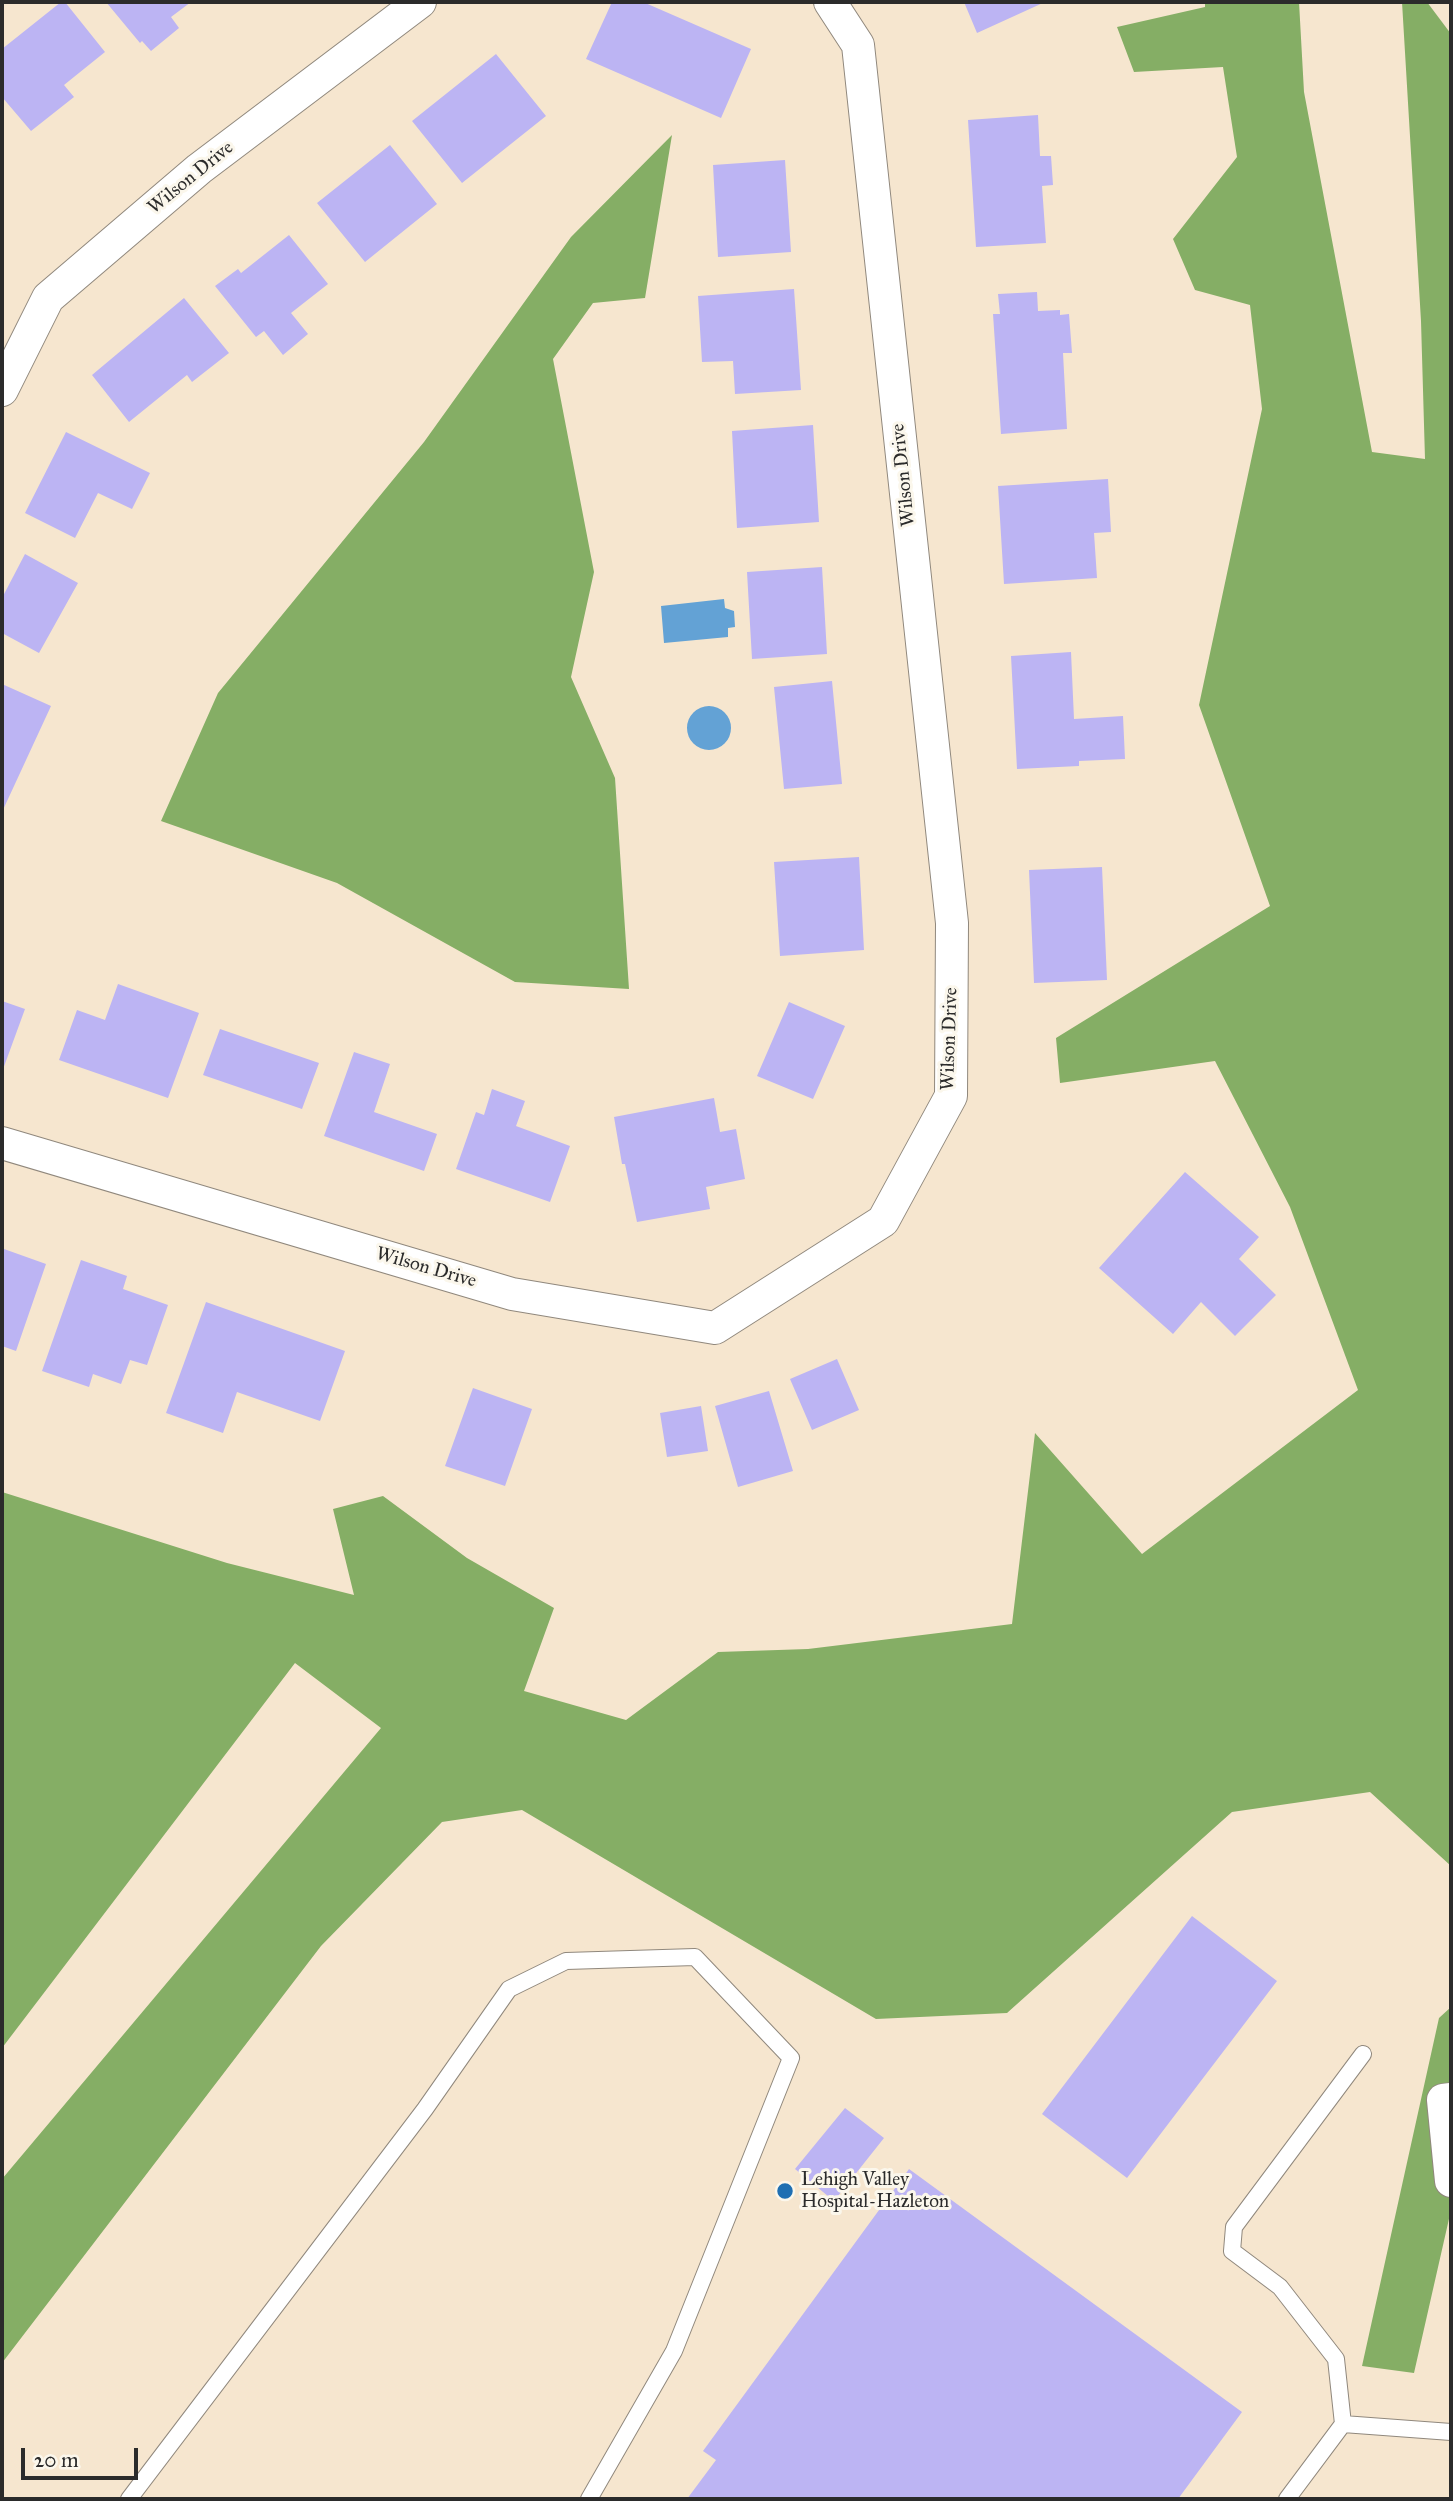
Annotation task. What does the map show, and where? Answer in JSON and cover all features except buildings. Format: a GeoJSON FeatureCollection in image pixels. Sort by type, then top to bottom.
{"type":"FeatureCollection","features":[{"type":"Feature","properties":{"kind":"street","name":"Wilson Drive"},"geometry":{"type":"LineString","coordinates":[[2,390],[48,298],[199,169],[420,2]]}},
{"type":"Feature","properties":{"kind":"street","name":"Wilson Drive"},"geometry":{"type":"LineString","coordinates":[[2,1143],[512,1294],[715,1328],[883,1221],[951,1096],[952,923],[858,45],[830,2]]}},
{"type":"Feature","properties":{"kind":"street"},"geometry":{"type":"LineString","coordinates":[[1447,2099],[1451,2181]]}},
{"type":"Feature","properties":{"kind":"lane"},"geometry":{"type":"LineString","coordinates":[[129,2499],[425,2109],[509,1989],[566,1961],[695,1956],[791,2058],[674,2351],[589,2499]]}},
{"type":"Feature","properties":{"kind":"lane"},"geometry":{"type":"LineString","coordinates":[[1287,2499],[1343,2424],[1336,2359],[1280,2287],[1232,2251],[1234,2227],[1363,2054]]}},
{"type":"Feature","properties":{"kind":"lane"},"geometry":{"type":"LineString","coordinates":[[1343,2424],[1451,2432]]}},
{"type":"Feature","properties":{"kind":"green space"},"geometry":{"type":"Polygon","coordinates":[[[1205,2],[1299,2],[1304,92],[1372,452],[1425,459],[1421,321],[1402,2],[1427,2],[1451,34],[1451,1866],[1370,1792],[1232,1812],[1007,2013],[876,2019],[522,1810],[442,1822],[321,1946],[2,2363],[2,2179],[381,1728],[295,1663],[2,2048],[2,1492],[227,1563],[354,1595],[333,1509],[383,1496],[467,1558],[554,1608],[524,1691],[626,1720],[718,1652],[808,1649],[1012,1624],[1035,1433],[1142,1554],[1358,1390],[1290,1207],[1215,1061],[1060,1083],[1056,1038],[1270,906],[1199,705],[1262,409],[1250,305],[1195,290],[1173,239],[1237,157],[1223,67],[1134,72],[1117,27],[1205,7],[1205,2]]]}},
{"type":"Feature","properties":{"kind":"green space"},"geometry":{"type":"Polygon","coordinates":[[[672,135],[645,298],[593,303],[553,359],[594,572],[571,677],[615,778],[629,989],[515,982],[337,883],[161,821],[218,693],[424,442],[571,237],[672,135]]]}},
{"type":"Feature","properties":{"kind":"green space"},"geometry":{"type":"Polygon","coordinates":[[[1451,2007],[1451,2210],[1414,2373],[1362,2366],[1439,2018],[1451,2007]]]}},
{"type":"Feature","properties":{"kind":"water"},"geometry":{"type":"Polygon","coordinates":[[[724,599],[725,608],[734,611],[735,627],[728,628],[728,637],[664,643],[661,606],[724,599]]]}},
{"type":"Feature","properties":{"kind":"water"},"geometry":{"type":"Polygon","coordinates":[[[709,706],[725,712],[731,728],[725,744],[709,750],[693,744],[687,728],[693,712],[709,706]]]}},
{"type":"Feature","properties":{"kind":"place","name":"Lehigh Valley Hospital-Hazleton"},"geometry":{"type":"Point","coordinates":[785,2191]}}]}
